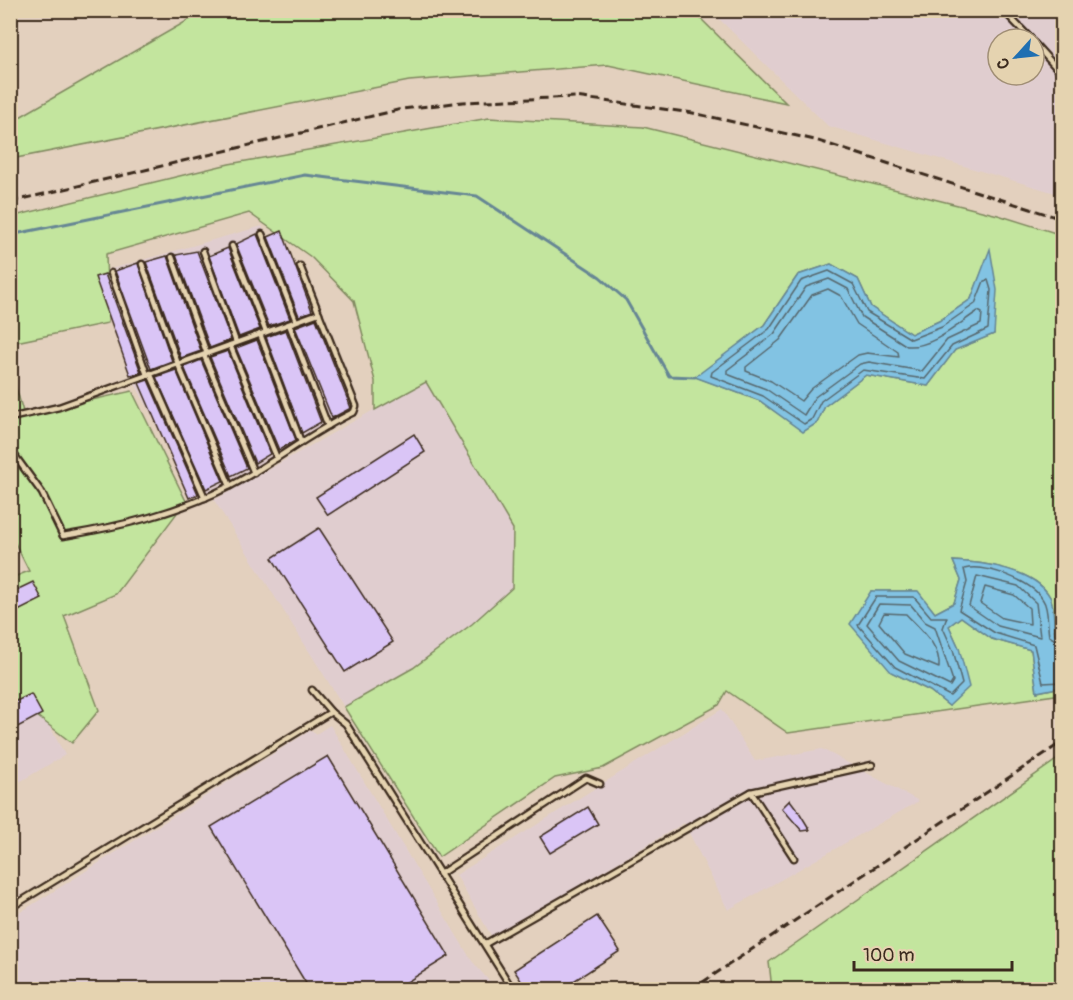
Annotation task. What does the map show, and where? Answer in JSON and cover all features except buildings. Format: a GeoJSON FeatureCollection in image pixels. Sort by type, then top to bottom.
{"type":"FeatureCollection","features":[{"type":"Feature","properties":{"kind":"lane"},"geometry":{"type":"LineString","coordinates":[[1004,10],[1019,27]]}},
{"type":"Feature","properties":{"kind":"lane"},"geometry":{"type":"LineString","coordinates":[[1046,56],[1062,74]]}},
{"type":"Feature","properties":{"kind":"lane"},"geometry":{"type":"LineString","coordinates":[[262,234],[296,321]]}},
{"type":"Feature","properties":{"kind":"lane"},"geometry":{"type":"LineString","coordinates":[[232,246],[266,332]]}},
{"type":"Feature","properties":{"kind":"lane"},"geometry":{"type":"LineString","coordinates":[[203,251],[236,342]]}},
{"type":"Feature","properties":{"kind":"lane"},"geometry":{"type":"LineString","coordinates":[[172,257],[205,354],[254,472]]}},
{"type":"Feature","properties":{"kind":"lane"},"geometry":{"type":"LineString","coordinates":[[142,264],[178,364],[230,486]]}},
{"type":"Feature","properties":{"kind":"lane"},"geometry":{"type":"LineString","coordinates":[[10,449],[42,493],[63,536],[159,517],[205,498],[230,486],[354,412],[356,406],[300,266]]}},
{"type":"Feature","properties":{"kind":"lane"},"geometry":{"type":"LineString","coordinates":[[111,273],[148,374],[205,498]]}},
{"type":"Feature","properties":{"kind":"lane"},"geometry":{"type":"LineString","coordinates":[[10,418],[59,407],[319,313]]}},
{"type":"Feature","properties":{"kind":"lane"},"geometry":{"type":"LineString","coordinates":[[289,324],[328,426]]}},
{"type":"Feature","properties":{"kind":"lane"},"geometry":{"type":"LineString","coordinates":[[260,334],[302,442]]}},
{"type":"Feature","properties":{"kind":"lane"},"geometry":{"type":"LineString","coordinates":[[230,345],[277,458]]}},
{"type":"Feature","properties":{"kind":"lane"},"geometry":{"type":"LineString","coordinates":[[312,690],[331,712],[346,724],[513,990]]}},
{"type":"Feature","properties":{"kind":"lane"},"geometry":{"type":"LineString","coordinates":[[10,908],[331,712]]}},
{"type":"Feature","properties":{"kind":"lane"},"geometry":{"type":"LineString","coordinates":[[485,944],[751,792],[872,765]]}},
{"type":"Feature","properties":{"kind":"lane"},"geometry":{"type":"LineString","coordinates":[[440,874],[586,778],[600,784]]}},
{"type":"Feature","properties":{"kind":"lane"},"geometry":{"type":"LineString","coordinates":[[751,792],[794,858]]}},
{"type":"Feature","properties":{"kind":"shaded area"},"geometry":{"type":"Polygon","coordinates":[[[711,11],[1062,11],[1062,195],[828,126],[711,11]]]}},
{"type":"Feature","properties":{"kind":"shaded area"},"geometry":{"type":"Polygon","coordinates":[[[262,226],[341,412],[213,497],[194,494],[133,380],[100,272],[262,226]]]}},
{"type":"Feature","properties":{"kind":"shaded area"},"geometry":{"type":"Polygon","coordinates":[[[425,381],[513,529],[512,588],[472,624],[413,668],[344,707],[214,500],[425,381]]]}},
{"type":"Feature","properties":{"kind":"shaded area"},"geometry":{"type":"Polygon","coordinates":[[[31,692],[65,755],[11,787],[10,703],[31,692]]]}},
{"type":"Feature","properties":{"kind":"shaded area"},"geometry":{"type":"Polygon","coordinates":[[[722,709],[755,761],[822,749],[919,801],[728,910],[684,823],[492,937],[456,875],[722,709]]]}},
{"type":"Feature","properties":{"kind":"shaded area"},"geometry":{"type":"Polygon","coordinates":[[[330,725],[472,961],[496,989],[11,990],[11,918],[311,730],[316,734],[330,725]]]}},
{"type":"Feature","properties":{"kind":"green space"},"geometry":{"type":"Polygon","coordinates":[[[206,10],[693,11],[786,103],[608,65],[409,81],[11,159],[11,122],[206,10]]]}},
{"type":"Feature","properties":{"kind":"green space"},"geometry":{"type":"Polygon","coordinates":[[[489,118],[643,127],[998,215],[1062,235],[1062,640],[1055,634],[1052,601],[1043,587],[1020,574],[992,565],[953,561],[961,580],[954,603],[935,613],[917,591],[871,591],[891,672],[930,691],[949,706],[959,648],[949,626],[961,617],[992,639],[1031,650],[1037,692],[1062,687],[1062,694],[788,733],[727,691],[719,705],[603,768],[555,778],[439,857],[344,707],[413,668],[472,624],[512,588],[513,529],[426,382],[375,410],[375,381],[354,301],[311,257],[249,213],[106,254],[108,323],[11,343],[10,217],[229,164],[489,118]],[[990,251],[971,299],[939,321],[911,334],[871,307],[858,279],[831,264],[798,275],[764,325],[696,377],[760,401],[803,431],[817,423],[825,406],[866,375],[928,386],[955,350],[994,334],[990,251]]]}},
{"type":"Feature","properties":{"kind":"green space"},"geometry":{"type":"Polygon","coordinates":[[[10,367],[24,415],[132,391],[186,501],[116,594],[64,616],[99,710],[72,743],[11,696],[11,578],[29,571],[11,535],[10,367]]]}},
{"type":"Feature","properties":{"kind":"green space"},"geometry":{"type":"Polygon","coordinates":[[[1062,756],[1062,989],[772,989],[769,962],[1062,756]]]}},
{"type":"Feature","properties":{"kind":"water"},"geometry":{"type":"Polygon","coordinates":[[[990,249],[997,290],[994,334],[955,350],[928,386],[866,375],[825,406],[817,423],[803,432],[760,401],[695,377],[764,325],[798,275],[831,264],[858,279],[871,307],[911,334],[939,321],[971,299],[990,249]]]}},
{"type":"Feature","properties":{"kind":"water"},"geometry":{"type":"Polygon","coordinates":[[[953,561],[992,565],[1006,569],[1043,587],[1052,601],[1055,634],[1062,640],[1062,687],[1037,692],[1031,650],[992,639],[961,617],[949,626],[959,648],[969,687],[949,706],[930,691],[891,672],[850,624],[871,591],[918,591],[935,613],[954,603],[961,580],[953,561]]]}},
{"type":"Feature","properties":{"kind":"waterway"},"geometry":{"type":"LineString","coordinates":[[10,235],[305,175],[477,196],[600,277],[626,300],[669,376],[695,377]]}},
{"type":"Feature","properties":{"kind":"railway"},"geometry":{"type":"LineString","coordinates":[[10,202],[402,109],[463,102],[575,97],[693,113],[815,140],[1062,219]]}},
{"type":"Feature","properties":{"kind":"railway"},"geometry":{"type":"LineString","coordinates":[[691,990],[1062,742]]}}]}
